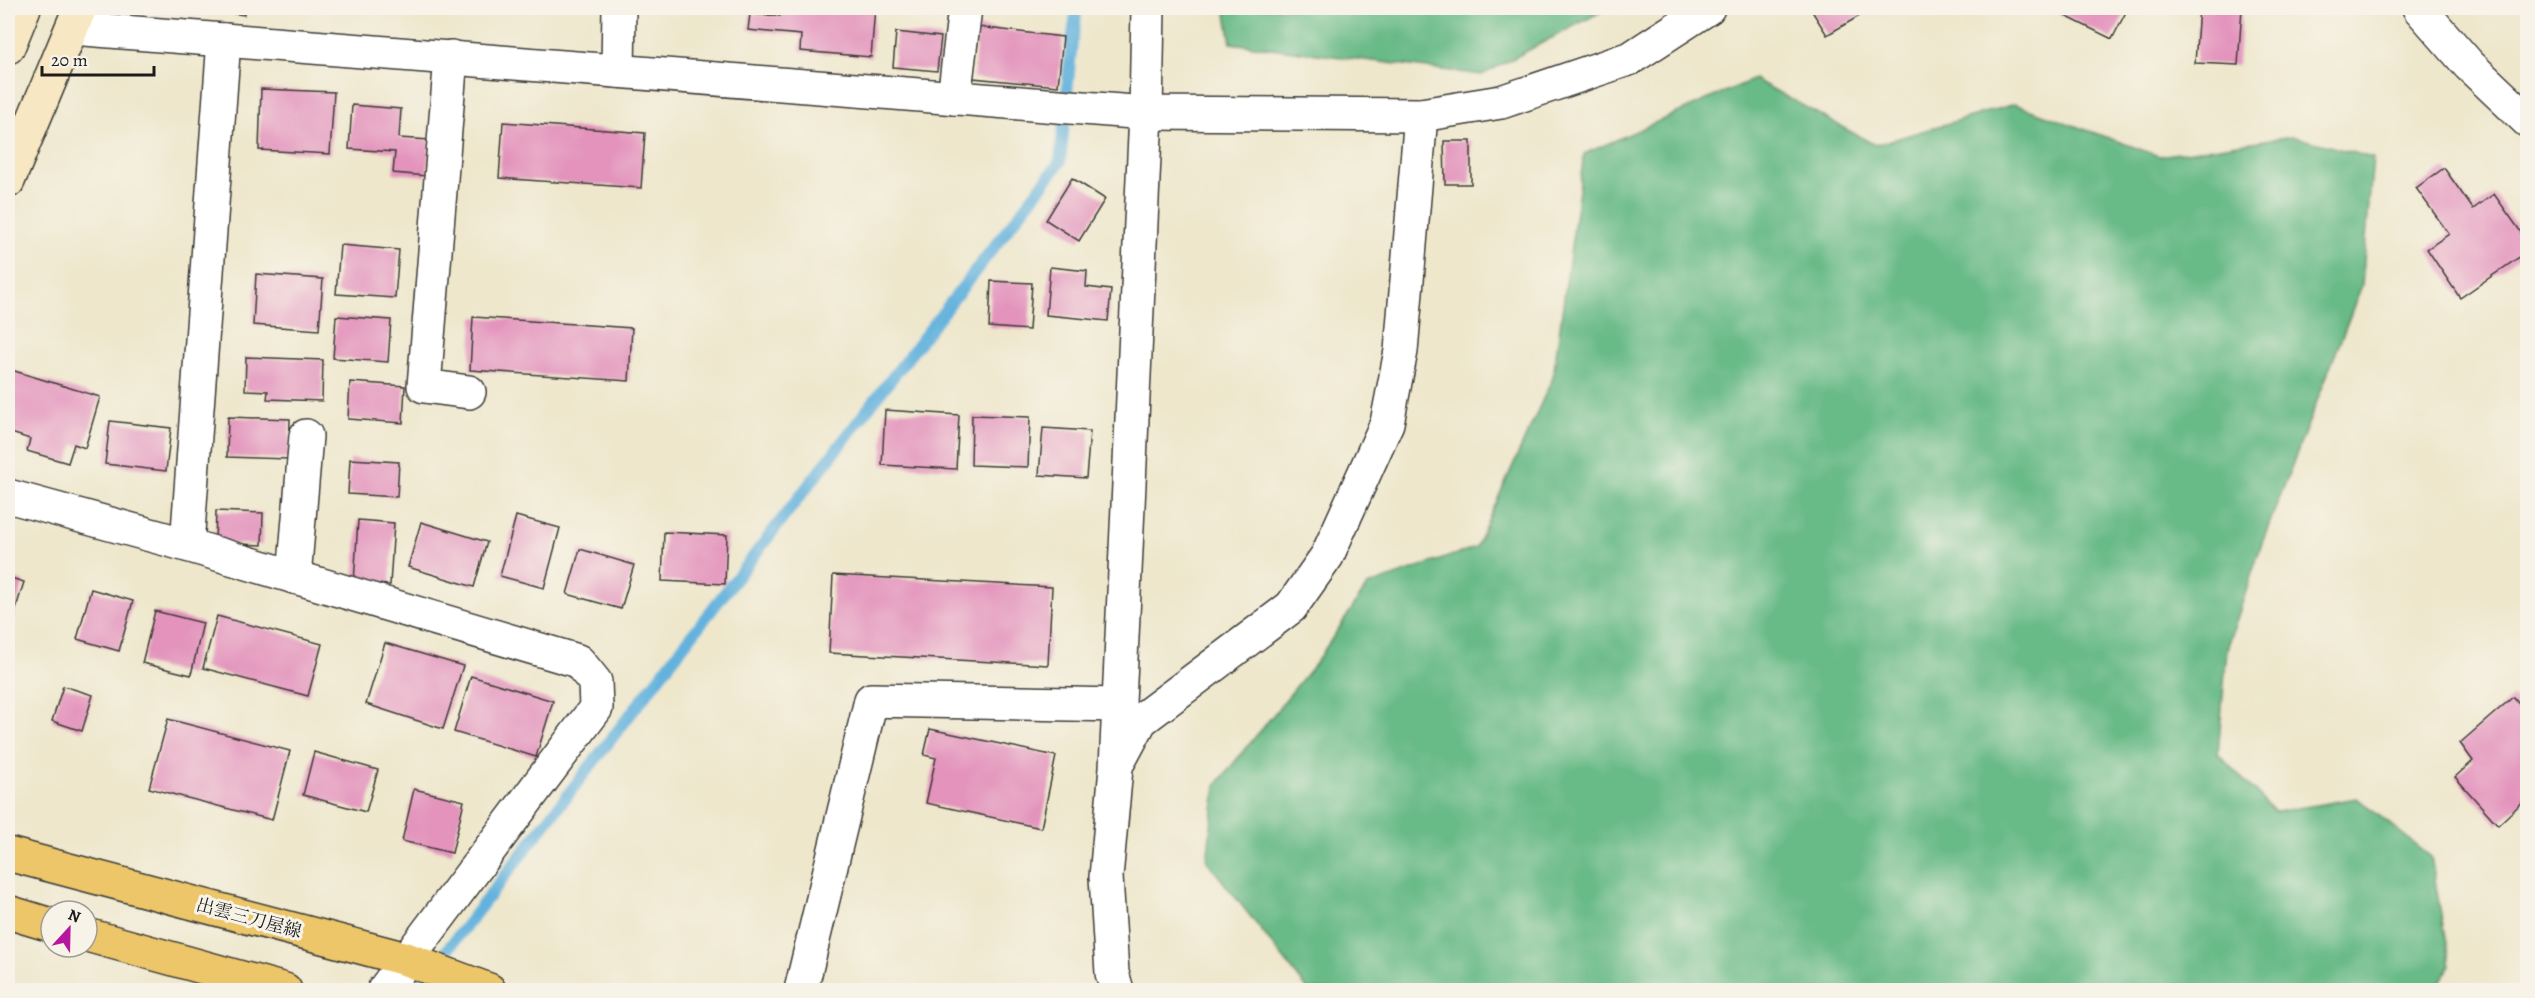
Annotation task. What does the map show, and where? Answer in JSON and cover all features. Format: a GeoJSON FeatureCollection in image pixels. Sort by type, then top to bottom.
{"type":"FeatureCollection","features":[{"type":"Feature","properties":{"kind":"main road"},"geometry":{"type":"LineString","coordinates":[[8,181],[76,18]]}},
{"type":"Feature","properties":{"kind":"main road","name":"出雲三刀屋線"},"geometry":{"type":"LineString","coordinates":[[8,854],[406,959],[489,990]]}},
{"type":"Feature","properties":{"kind":"main road"},"geometry":{"type":"LineString","coordinates":[[8,912],[39,921]]}},
{"type":"Feature","properties":{"kind":"main road"},"geometry":{"type":"LineString","coordinates":[[99,938],[285,990]]}},
{"type":"Feature","properties":{"kind":"street"},"geometry":{"type":"LineString","coordinates":[[618,71],[619,8]]}},
{"type":"Feature","properties":{"kind":"street"},"geometry":{"type":"LineString","coordinates":[[954,98],[965,8]]}},
{"type":"Feature","properties":{"kind":"street"},"geometry":{"type":"LineString","coordinates":[[1117,990],[1112,973],[1106,877],[1116,768],[1146,113],[1148,8]]}},
{"type":"Feature","properties":{"kind":"street"},"geometry":{"type":"LineString","coordinates":[[76,18],[224,39],[1146,113],[1421,115],[1501,102],[1631,58],[1708,8]]}},
{"type":"Feature","properties":{"kind":"street"},"geometry":{"type":"LineString","coordinates":[[2423,8],[2469,65],[2528,121]]}},
{"type":"Feature","properties":{"kind":"street"},"geometry":{"type":"LineString","coordinates":[[187,545],[224,39]]}},
{"type":"Feature","properties":{"kind":"street"},"geometry":{"type":"LineString","coordinates":[[451,57],[424,386],[470,392]]}},
{"type":"Feature","properties":{"kind":"street"},"geometry":{"type":"LineString","coordinates":[[1116,768],[1141,720],[1291,607],[1327,556],[1387,423],[1401,351],[1421,115]]}},
{"type":"Feature","properties":{"kind":"street"},"geometry":{"type":"LineString","coordinates":[[294,577],[306,435]]}},
{"type":"Feature","properties":{"kind":"street"},"geometry":{"type":"LineString","coordinates":[[8,496],[187,545],[578,661],[595,682],[596,708],[384,990]]}},
{"type":"Feature","properties":{"kind":"street"},"geometry":{"type":"LineString","coordinates":[[801,990],[871,700],[1119,705]]}},
{"type":"Feature","properties":{"kind":"green space"},"geometry":{"type":"Polygon","coordinates":[[[1225,8],[1608,8],[1482,75],[1231,43],[1225,8]]]}},
{"type":"Feature","properties":{"kind":"green space"},"geometry":{"type":"Polygon","coordinates":[[[1754,79],[1875,145],[2014,104],[2159,156],[2292,136],[2373,158],[2362,285],[2262,543],[2227,649],[2218,754],[2275,812],[2357,798],[2431,857],[2450,966],[2435,990],[1308,990],[1207,861],[1216,785],[1317,661],[1367,586],[1476,547],[1553,377],[1584,154],[1754,79]]]}},
{"type":"Feature","properties":{"kind":"building"},"geometry":{"type":"Polygon","coordinates":[[[192,8],[245,8],[244,15],[192,8]]]}},
{"type":"Feature","properties":{"kind":"building"},"geometry":{"type":"Polygon","coordinates":[[[781,8],[875,8],[871,57],[800,51],[801,35],[748,30],[750,14],[780,16],[781,8]]]}},
{"type":"Feature","properties":{"kind":"building"},"geometry":{"type":"Polygon","coordinates":[[[1810,8],[1866,8],[1868,11],[1827,35],[1810,8]]]}},
{"type":"Feature","properties":{"kind":"building"},"geometry":{"type":"Polygon","coordinates":[[[2049,8],[2128,8],[2112,39],[2049,8]]]}},
{"type":"Feature","properties":{"kind":"building"},"geometry":{"type":"Polygon","coordinates":[[[2199,8],[2242,8],[2238,65],[2195,63],[2199,8]]]}},
{"type":"Feature","properties":{"kind":"building"},"geometry":{"type":"Polygon","coordinates":[[[978,27],[1063,37],[1058,86],[973,78],[978,27]]]}},
{"type":"Feature","properties":{"kind":"building"},"geometry":{"type":"Polygon","coordinates":[[[896,32],[941,37],[937,71],[893,67],[896,32]]]}},
{"type":"Feature","properties":{"kind":"building"},"geometry":{"type":"Polygon","coordinates":[[[261,89],[334,92],[330,154],[259,150],[261,89]]]}},
{"type":"Feature","properties":{"kind":"building"},"geometry":{"type":"Polygon","coordinates":[[[352,105],[401,109],[399,138],[430,140],[427,176],[393,173],[395,152],[349,149],[352,105]]]}},
{"type":"Feature","properties":{"kind":"building"},"geometry":{"type":"Polygon","coordinates":[[[503,122],[645,133],[641,188],[499,178],[503,122]]]}},
{"type":"Feature","properties":{"kind":"building"},"geometry":{"type":"Polygon","coordinates":[[[1444,141],[1471,141],[1471,184],[1445,184],[1444,141]]]}},
{"type":"Feature","properties":{"kind":"building"},"geometry":{"type":"Polygon","coordinates":[[[2444,168],[2473,209],[2494,194],[2528,242],[2528,251],[2460,298],[2427,249],[2449,234],[2416,188],[2444,168]]]}},
{"type":"Feature","properties":{"kind":"building"},"geometry":{"type":"Polygon","coordinates":[[[1072,178],[1105,199],[1079,241],[1046,220],[1072,178]]]}},
{"type":"Feature","properties":{"kind":"building"},"geometry":{"type":"Polygon","coordinates":[[[340,245],[399,250],[395,298],[336,294],[340,245]]]}},
{"type":"Feature","properties":{"kind":"building"},"geometry":{"type":"Polygon","coordinates":[[[1050,267],[1087,271],[1086,287],[1111,290],[1108,321],[1046,315],[1050,267]]]}},
{"type":"Feature","properties":{"kind":"building"},"geometry":{"type":"Polygon","coordinates":[[[256,274],[323,279],[319,330],[253,325],[256,274]]]}},
{"type":"Feature","properties":{"kind":"building"},"geometry":{"type":"Polygon","coordinates":[[[991,281],[1032,283],[1029,330],[989,327],[991,281]]]}},
{"type":"Feature","properties":{"kind":"building"},"geometry":{"type":"Polygon","coordinates":[[[336,316],[391,320],[388,362],[333,358],[336,316]]]}},
{"type":"Feature","properties":{"kind":"building"},"geometry":{"type":"Polygon","coordinates":[[[473,317],[632,328],[629,381],[470,370],[473,317]]]}},
{"type":"Feature","properties":{"kind":"building"},"geometry":{"type":"Polygon","coordinates":[[[246,357],[323,360],[322,401],[267,399],[268,391],[245,390],[246,357]]]}},
{"type":"Feature","properties":{"kind":"building"},"geometry":{"type":"Polygon","coordinates":[[[8,369],[100,397],[85,448],[74,444],[68,463],[27,451],[30,439],[8,432],[8,369]]]}},
{"type":"Feature","properties":{"kind":"building"},"geometry":{"type":"Polygon","coordinates":[[[350,382],[405,386],[403,423],[348,419],[350,382]]]}},
{"type":"Feature","properties":{"kind":"building"},"geometry":{"type":"Polygon","coordinates":[[[885,410],[959,415],[956,469],[882,465],[885,410]]]}},
{"type":"Feature","properties":{"kind":"building"},"geometry":{"type":"Polygon","coordinates":[[[972,415],[1030,417],[1028,467],[971,465],[972,415]]]}},
{"type":"Feature","properties":{"kind":"building"},"geometry":{"type":"Polygon","coordinates":[[[228,417],[290,419],[289,459],[227,457],[228,417]]]}},
{"type":"Feature","properties":{"kind":"building"},"geometry":{"type":"Polygon","coordinates":[[[110,421],[171,428],[166,471],[105,464],[110,421]]]}},
{"type":"Feature","properties":{"kind":"building"},"geometry":{"type":"Polygon","coordinates":[[[1043,428],[1090,431],[1086,478],[1039,475],[1043,428]]]}},
{"type":"Feature","properties":{"kind":"building"},"geometry":{"type":"Polygon","coordinates":[[[350,459],[399,462],[397,497],[348,494],[350,459]]]}},
{"type":"Feature","properties":{"kind":"building"},"geometry":{"type":"Polygon","coordinates":[[[216,511],[263,513],[262,545],[215,543],[216,511]]]}},
{"type":"Feature","properties":{"kind":"building"},"geometry":{"type":"Polygon","coordinates":[[[516,516],[560,528],[544,588],[500,576],[516,516]]]}},
{"type":"Feature","properties":{"kind":"building"},"geometry":{"type":"Polygon","coordinates":[[[358,520],[394,523],[390,585],[354,583],[358,520]]]}},
{"type":"Feature","properties":{"kind":"building"},"geometry":{"type":"Polygon","coordinates":[[[421,522],[487,542],[474,587],[408,567],[421,522]]]}},
{"type":"Feature","properties":{"kind":"building"},"geometry":{"type":"Polygon","coordinates":[[[664,532],[727,535],[725,584],[662,581],[664,532]]]}},
{"type":"Feature","properties":{"kind":"building"},"geometry":{"type":"Polygon","coordinates":[[[580,549],[634,565],[621,609],[567,594],[580,549]]]}},
{"type":"Feature","properties":{"kind":"building"},"geometry":{"type":"Polygon","coordinates":[[[833,575],[1052,587],[1048,665],[829,653],[833,575]]]}},
{"type":"Feature","properties":{"kind":"building"},"geometry":{"type":"Polygon","coordinates":[[[8,577],[24,582],[8,634],[8,577]]]}},
{"type":"Feature","properties":{"kind":"building"},"geometry":{"type":"Polygon","coordinates":[[[91,589],[133,601],[119,651],[77,639],[91,589]]]}},
{"type":"Feature","properties":{"kind":"building"},"geometry":{"type":"Polygon","coordinates":[[[155,611],[203,623],[191,675],[142,663],[155,611]]]}},
{"type":"Feature","properties":{"kind":"building"},"geometry":{"type":"Polygon","coordinates":[[[217,616],[322,644],[308,696],[203,668],[217,616]]]}},
{"type":"Feature","properties":{"kind":"building"},"geometry":{"type":"Polygon","coordinates":[[[385,643],[463,666],[443,729],[366,704],[385,643]]]}},
{"type":"Feature","properties":{"kind":"building"},"geometry":{"type":"Polygon","coordinates":[[[471,676],[553,701],[536,757],[454,732],[471,676]]]}},
{"type":"Feature","properties":{"kind":"building"},"geometry":{"type":"Polygon","coordinates":[[[63,686],[93,695],[82,731],[52,721],[63,686]]]}},
{"type":"Feature","properties":{"kind":"building"},"geometry":{"type":"Polygon","coordinates":[[[2513,697],[2528,715],[2528,797],[2498,825],[2455,777],[2473,761],[2460,743],[2513,697]]]}},
{"type":"Feature","properties":{"kind":"building"},"geometry":{"type":"Polygon","coordinates":[[[168,719],[290,751],[272,820],[149,788],[168,719]]]}},
{"type":"Feature","properties":{"kind":"building"},"geometry":{"type":"Polygon","coordinates":[[[930,729],[1056,756],[1041,828],[926,803],[936,758],[924,755],[930,729]]]}},
{"type":"Feature","properties":{"kind":"building"},"geometry":{"type":"Polygon","coordinates":[[[314,752],[378,770],[366,812],[303,795],[314,752]]]}},
{"type":"Feature","properties":{"kind":"building"},"geometry":{"type":"Polygon","coordinates":[[[414,789],[464,801],[452,853],[402,841],[414,789]]]}},
{"type":"Feature","properties":{"kind":"waterway"},"geometry":{"type":"LineString","coordinates":[[416,990],[1060,162],[1077,8]]}}]}
